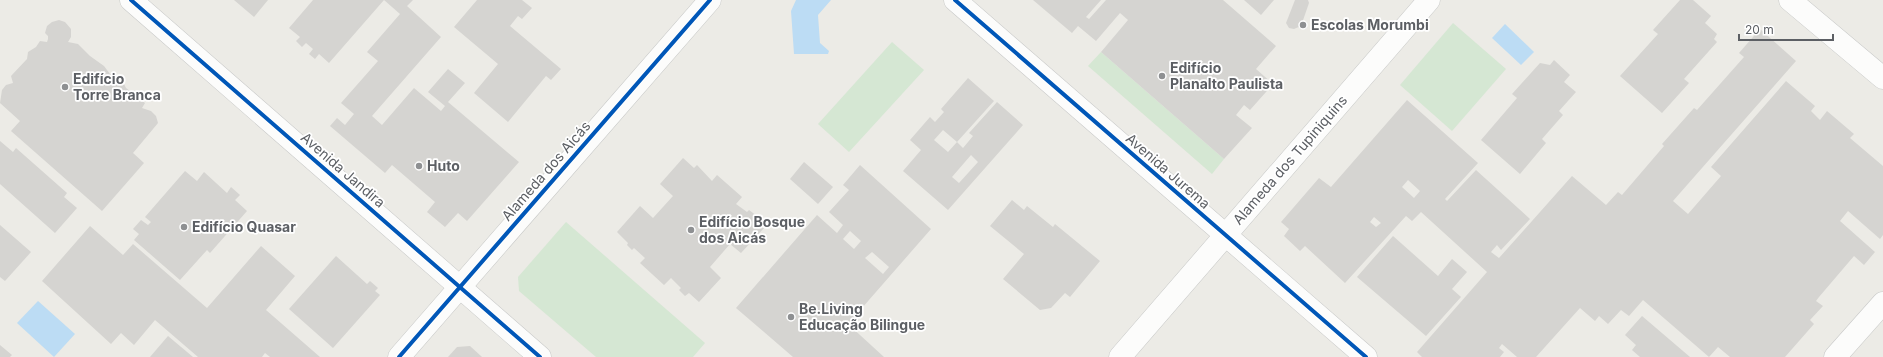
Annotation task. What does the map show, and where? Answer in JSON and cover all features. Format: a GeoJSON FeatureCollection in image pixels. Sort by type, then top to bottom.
{"type":"FeatureCollection","features":[{"type":"Feature","properties":{"kind":"street","name":"Avenida Jandira"},"geometry":{"type":"LineString","coordinates":[[131,0],[540,357]]}},
{"type":"Feature","properties":{"kind":"street","name":"Alameda dos Aicás"},"geometry":{"type":"LineString","coordinates":[[399,357],[710,0]]}},
{"type":"Feature","properties":{"kind":"street","name":"Avenida Jurema"},"geometry":{"type":"LineString","coordinates":[[955,0],[1366,357]]}},
{"type":"Feature","properties":{"kind":"street","name":"Alameda dos Tupiniquins"},"geometry":{"type":"LineString","coordinates":[[1120,357],[1429,0]]}},
{"type":"Feature","properties":{"kind":"street"},"geometry":{"type":"LineString","coordinates":[[1790,0],[1883,78]]}},
{"type":"Feature","properties":{"kind":"street"},"geometry":{"type":"LineString","coordinates":[[1835,357],[1883,303]]}},
{"type":"Feature","properties":{"kind":"green space"},"geometry":{"type":"Polygon","coordinates":[[[1453,23],[1506,69],[1452,131],[1400,85],[1453,23]]]}},
{"type":"Feature","properties":{"kind":"green space"},"geometry":{"type":"Polygon","coordinates":[[[892,42],[924,70],[849,152],[818,124],[892,42]]]}},
{"type":"Feature","properties":{"kind":"green space"},"geometry":{"type":"Polygon","coordinates":[[[1101,52],[1224,159],[1212,174],[1088,66],[1101,52]]]}},
{"type":"Feature","properties":{"kind":"green space"},"geometry":{"type":"Polygon","coordinates":[[[566,222],[705,343],[693,357],[596,357],[519,291],[518,277],[566,222]]]}},
{"type":"Feature","properties":{"kind":"water"},"geometry":{"type":"Polygon","coordinates":[[[796,0],[831,0],[818,15],[820,43],[829,51],[828,54],[794,54],[791,11],[796,0]]]}},
{"type":"Feature","properties":{"kind":"water"},"geometry":{"type":"Polygon","coordinates":[[[1505,24],[1534,52],[1521,65],[1492,38],[1505,24]]]}},
{"type":"Feature","properties":{"kind":"water"},"geometry":{"type":"Polygon","coordinates":[[[38,301],[75,334],[54,357],[17,323],[38,301]]]}},
{"type":"Feature","properties":{"kind":"building"},"geometry":{"type":"Polygon","coordinates":[[[234,0],[268,0],[254,17],[234,0]]]}},
{"type":"Feature","properties":{"kind":"building"},"geometry":{"type":"Polygon","coordinates":[[[313,0],[384,0],[329,63],[319,54],[315,59],[309,54],[313,49],[306,43],[302,47],[296,41],[300,37],[289,28],[313,0]]]}},
{"type":"Feature","properties":{"kind":"building"},"geometry":{"type":"Polygon","coordinates":[[[384,0],[413,0],[407,6],[441,37],[372,116],[382,125],[414,88],[441,111],[445,106],[428,92],[448,69],[465,83],[448,102],[519,162],[467,221],[458,213],[445,227],[427,212],[435,202],[392,165],[385,173],[330,126],[337,118],[345,125],[354,114],[341,103],[378,61],[367,52],[400,14],[384,0]]]}},
{"type":"Feature","properties":{"kind":"building"},"geometry":{"type":"Polygon","coordinates":[[[477,0],[522,0],[532,8],[522,19],[518,16],[510,26],[561,69],[551,80],[546,76],[508,122],[474,93],[498,64],[454,27],[477,0]]]}},
{"type":"Feature","properties":{"kind":"building"},"geometry":{"type":"Polygon","coordinates":[[[1033,0],[1101,0],[1086,17],[1089,19],[1106,0],[1223,0],[1276,46],[1256,69],[1273,84],[1250,110],[1244,105],[1236,115],[1252,128],[1224,159],[1101,52],[1128,20],[1120,13],[1096,41],[1078,26],[1072,33],[1033,0]]]}},
{"type":"Feature","properties":{"kind":"building"},"geometry":{"type":"Polygon","coordinates":[[[1244,0],[1274,0],[1261,15],[1244,0]]]}},
{"type":"Feature","properties":{"kind":"building"},"geometry":{"type":"Polygon","coordinates":[[[1295,0],[1308,0],[1309,3],[1301,26],[1294,29],[1289,28],[1286,23],[1295,0]]]}},
{"type":"Feature","properties":{"kind":"building"},"geometry":{"type":"Polygon","coordinates":[[[1680,0],[1693,0],[1711,16],[1705,23],[1717,34],[1714,39],[1717,42],[1684,79],[1689,83],[1662,113],[1620,76],[1658,34],[1653,30],[1680,0]]]}},
{"type":"Feature","properties":{"kind":"building"},"geometry":{"type":"Polygon","coordinates":[[[59,20],[65,22],[71,29],[71,37],[68,42],[78,44],[90,56],[104,66],[110,74],[122,80],[126,88],[145,103],[142,108],[151,111],[156,116],[158,123],[133,153],[144,163],[102,211],[11,131],[20,121],[0,103],[2,90],[6,85],[13,83],[11,76],[27,59],[28,52],[36,47],[40,41],[47,42],[48,36],[45,33],[47,26],[52,22],[59,20]]]}},
{"type":"Feature","properties":{"kind":"building"},"geometry":{"type":"Polygon","coordinates":[[[1760,29],[1796,61],[1673,201],[1688,214],[1721,176],[1711,167],[1786,81],[1815,106],[1811,111],[1820,120],[1827,111],[1854,134],[1850,138],[1883,166],[1883,235],[1880,239],[1848,211],[1840,221],[1875,252],[1864,265],[1854,256],[1816,301],[1823,306],[1810,320],[1814,324],[1785,357],[1730,357],[1718,347],[1709,357],[1643,300],[1629,316],[1621,310],[1608,324],[1599,316],[1595,321],[1580,308],[1536,357],[1517,357],[1502,344],[1499,348],[1504,352],[1500,357],[1422,357],[1417,352],[1487,272],[1421,212],[1412,221],[1406,216],[1345,283],[1305,246],[1300,251],[1284,236],[1289,229],[1281,222],[1319,178],[1331,187],[1407,100],[1478,163],[1445,199],[1447,201],[1476,170],[1530,219],[1501,250],[1497,245],[1491,252],[1499,258],[1572,176],[1606,205],[1618,192],[1622,195],[1664,146],[1662,144],[1694,108],[1697,110],[1744,57],[1739,53],[1760,29]],[[1408,180],[1402,187],[1414,198],[1420,191],[1408,180]],[[1374,217],[1370,222],[1376,227],[1381,223],[1374,217]]]}},
{"type":"Feature","properties":{"kind":"building"},"geometry":{"type":"Polygon","coordinates":[[[1554,60],[1570,75],[1564,82],[1576,92],[1559,111],[1563,115],[1542,139],[1546,143],[1520,174],[1481,140],[1517,98],[1512,94],[1540,63],[1550,65],[1554,60]]]}},
{"type":"Feature","properties":{"kind":"building"},"geometry":{"type":"Polygon","coordinates":[[[968,78],[994,101],[957,142],[963,148],[973,136],[969,133],[997,102],[1023,125],[948,210],[903,171],[921,150],[910,140],[930,117],[935,122],[944,112],[941,109],[968,78]],[[943,130],[934,140],[948,152],[957,142],[943,130]],[[971,155],[952,177],[959,183],[978,162],[971,155]]]}},
{"type":"Feature","properties":{"kind":"building"},"geometry":{"type":"Polygon","coordinates":[[[0,141],[13,152],[16,148],[67,193],[64,197],[77,208],[55,233],[0,184],[0,141]]]}},
{"type":"Feature","properties":{"kind":"building","name":"Edifício Bosque dos Aicás"},"geometry":{"type":"Polygon","coordinates":[[[683,158],[694,168],[697,165],[712,181],[717,175],[742,197],[736,204],[747,212],[749,210],[757,216],[754,219],[764,228],[741,253],[730,244],[710,267],[721,278],[699,302],[689,293],[685,296],[679,290],[681,288],[671,278],[664,285],[640,263],[645,258],[634,248],[632,250],[627,245],[628,243],[617,232],[640,206],[653,218],[673,196],[660,184],[683,158]]]}},
{"type":"Feature","properties":{"kind":"building"},"geometry":{"type":"Polygon","coordinates":[[[804,162],[833,187],[818,204],[790,179],[804,162]]]}},
{"type":"Feature","properties":{"kind":"building"},"geometry":{"type":"Polygon","coordinates":[[[860,165],[931,229],[848,324],[884,357],[793,357],[736,308],[817,215],[837,233],[843,225],[829,212],[849,190],[843,185],[860,165]],[[850,231],[843,239],[854,249],[861,241],[850,231]],[[872,252],[865,258],[883,274],[889,267],[872,252]]]}},
{"type":"Feature","properties":{"kind":"building","name":"Edifício Quasar"},"geometry":{"type":"Polygon","coordinates":[[[185,171],[197,181],[204,172],[227,193],[231,187],[240,195],[235,200],[247,211],[210,253],[207,250],[180,280],[134,240],[139,234],[133,229],[141,220],[148,225],[151,222],[145,217],[185,171]]]}},
{"type":"Feature","properties":{"kind":"building"},"geometry":{"type":"Polygon","coordinates":[[[1012,200],[1024,210],[1027,206],[1053,227],[1055,224],[1100,261],[1070,297],[1065,293],[1051,308],[1040,310],[1003,279],[1024,254],[990,226],[1012,200]]]}},
{"type":"Feature","properties":{"kind":"building"},"geometry":{"type":"Polygon","coordinates":[[[0,225],[31,252],[5,281],[0,277],[0,225]]]}},
{"type":"Feature","properties":{"kind":"building"},"geometry":{"type":"Polygon","coordinates":[[[90,226],[123,255],[133,244],[207,308],[261,246],[295,276],[266,310],[320,357],[270,357],[265,353],[262,357],[198,357],[155,320],[134,345],[121,333],[111,344],[42,281],[90,226]]]}},
{"type":"Feature","properties":{"kind":"building"},"geometry":{"type":"Polygon","coordinates":[[[1393,236],[1438,276],[1452,259],[1467,272],[1452,289],[1461,297],[1426,336],[1357,277],[1393,236]]]}},
{"type":"Feature","properties":{"kind":"building"},"geometry":{"type":"Polygon","coordinates":[[[336,256],[367,284],[370,281],[378,288],[375,291],[380,295],[333,348],[289,309],[336,256]]]}},
{"type":"Feature","properties":{"kind":"building"},"geometry":{"type":"Polygon","coordinates":[[[1642,316],[1690,357],[1640,357],[1632,350],[1636,345],[1625,335],[1642,316]]]}},
{"type":"Feature","properties":{"kind":"building"},"geometry":{"type":"Polygon","coordinates":[[[168,336],[193,357],[150,357],[168,336]]]}},
{"type":"Feature","properties":{"kind":"building"},"geometry":{"type":"Polygon","coordinates":[[[0,345],[12,355],[10,357],[0,357],[0,345]]]}},
{"type":"Feature","properties":{"kind":"building"},"geometry":{"type":"Polygon","coordinates":[[[470,346],[482,357],[448,357],[457,347],[470,346]]]}},
{"type":"Feature","properties":{"kind":"cycle path"},"geometry":{"type":"LineString","coordinates":[[131,0],[540,357]]}},
{"type":"Feature","properties":{"kind":"cycle path"},"geometry":{"type":"LineString","coordinates":[[399,357],[710,0]]}},
{"type":"Feature","properties":{"kind":"cycle path"},"geometry":{"type":"LineString","coordinates":[[955,0],[1366,357]]}},
{"type":"Feature","properties":{"kind":"place","name":"Escolas Morumbi"},"geometry":{"type":"Point","coordinates":[1303,25]}},
{"type":"Feature","properties":{"kind":"place","name":"Edifício Planalto Paulista"},"geometry":{"type":"Point","coordinates":[1162,76]}},
{"type":"Feature","properties":{"kind":"place","name":"Edifício Torre Branca"},"geometry":{"type":"Point","coordinates":[65,87]}},
{"type":"Feature","properties":{"kind":"place","name":"Huto"},"geometry":{"type":"Point","coordinates":[419,166]}},
{"type":"Feature","properties":{"kind":"place","name":"Edifício Quasar"},"geometry":{"type":"Point","coordinates":[184,227]}},
{"type":"Feature","properties":{"kind":"place","name":"Edifício Bosque dos Aicás"},"geometry":{"type":"Point","coordinates":[691,230]}},
{"type":"Feature","properties":{"kind":"place","name":"Be.Living Educação Bilingue"},"geometry":{"type":"Point","coordinates":[791,317]}}]}
